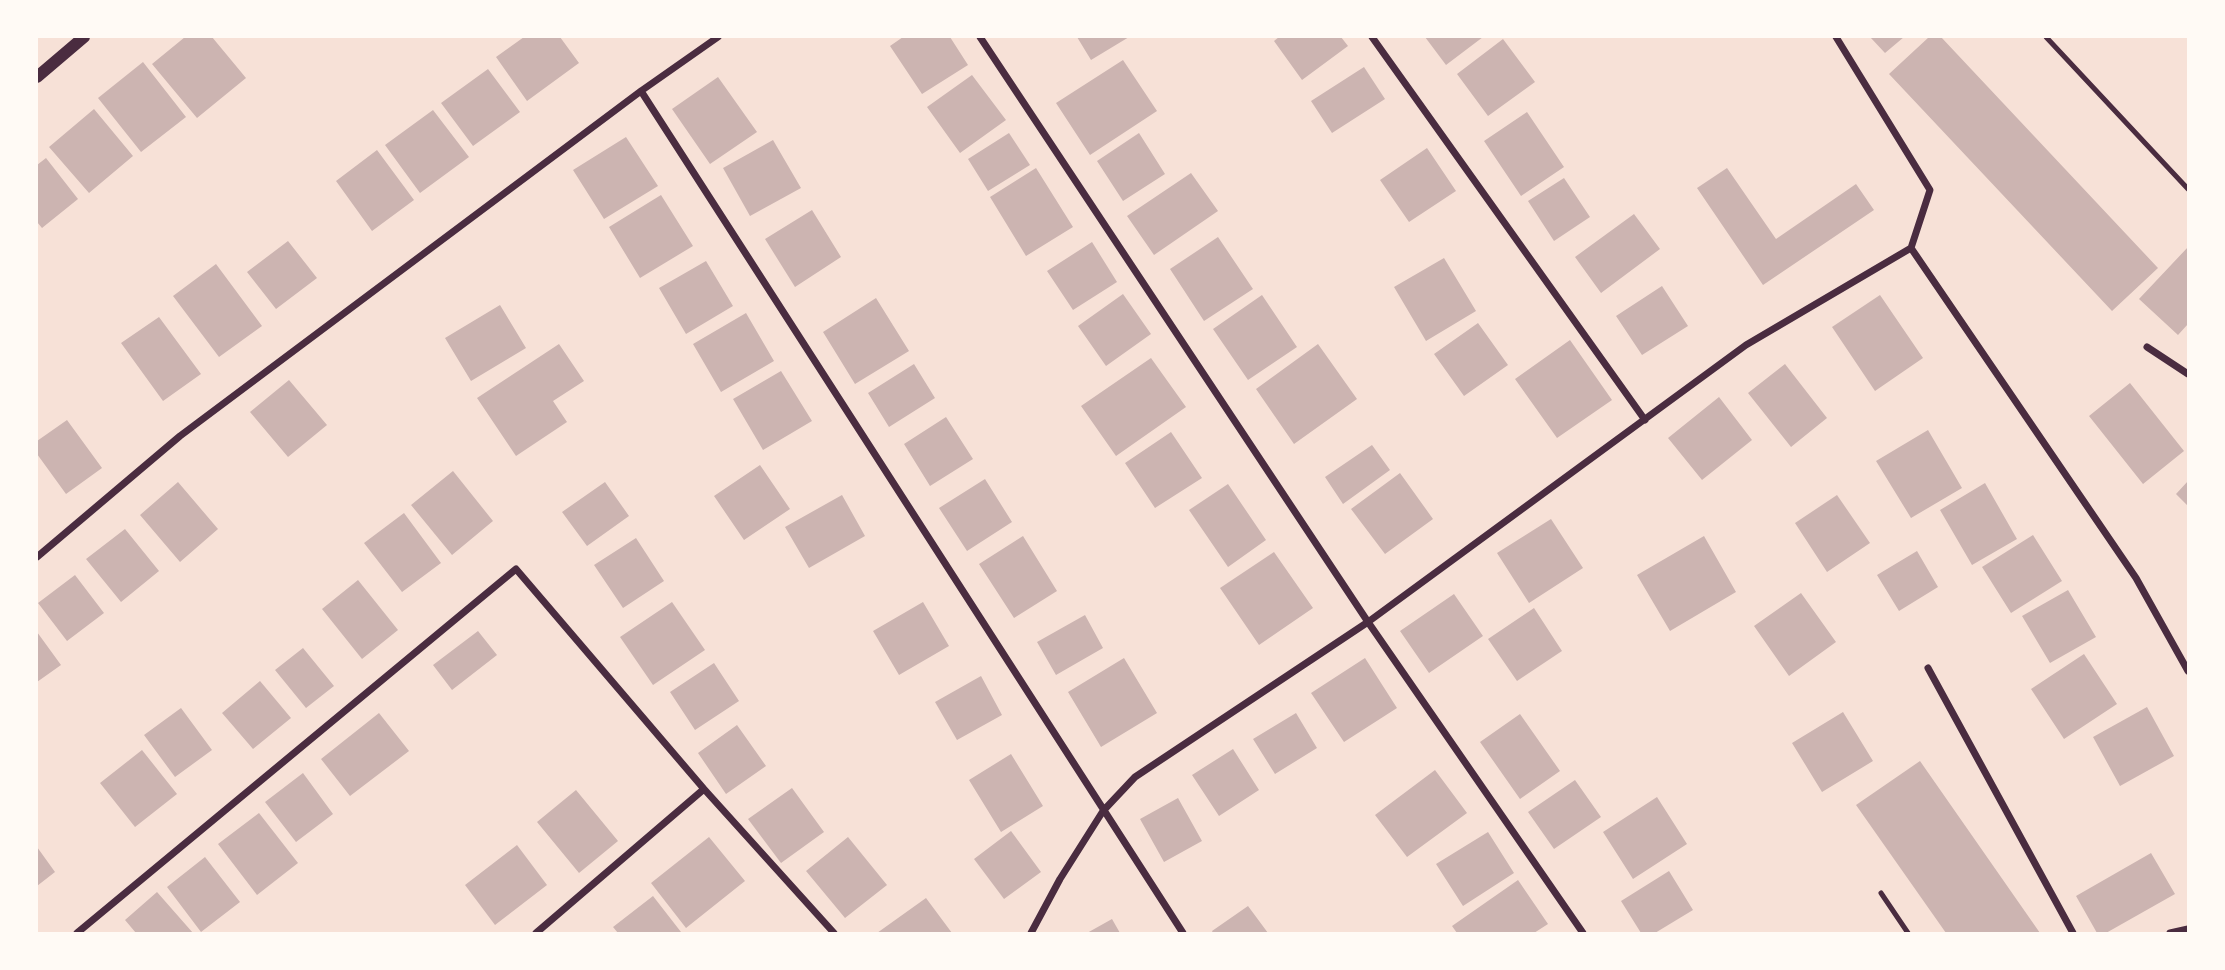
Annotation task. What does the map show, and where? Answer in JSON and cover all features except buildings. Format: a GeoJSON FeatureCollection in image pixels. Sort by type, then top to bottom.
{"type":"FeatureCollection","features":[{"type":"Feature","properties":{"kind":"street"},"geometry":{"type":"LineString","coordinates":[[37,77],[84,37]]}},
{"type":"Feature","properties":{"kind":"street"},"geometry":{"type":"LineString","coordinates":[[37,557],[180,436],[641,91],[718,37]]}},
{"type":"Feature","properties":{"kind":"street"},"geometry":{"type":"LineString","coordinates":[[980,37],[1368,622],[1583,933]]}},
{"type":"Feature","properties":{"kind":"street"},"geometry":{"type":"LineString","coordinates":[[1372,37],[1645,420]]}},
{"type":"Feature","properties":{"kind":"street"},"geometry":{"type":"LineString","coordinates":[[1031,933],[1060,879],[1103,811],[1135,778],[1368,622],[1746,345],[1911,248],[1930,190],[1836,37]]}},
{"type":"Feature","properties":{"kind":"street"},"geometry":{"type":"LineString","coordinates":[[641,91],[1183,933]]}},
{"type":"Feature","properties":{"kind":"street"},"geometry":{"type":"LineString","coordinates":[[1911,248],[2136,578],[2188,671]]}},
{"type":"Feature","properties":{"kind":"street"},"geometry":{"type":"LineString","coordinates":[[2147,348],[2188,374]]}},
{"type":"Feature","properties":{"kind":"street"},"geometry":{"type":"LineString","coordinates":[[77,933],[516,569],[704,789],[834,933]]}},
{"type":"Feature","properties":{"kind":"street"},"geometry":{"type":"LineString","coordinates":[[1928,668],[2073,933]]}},
{"type":"Feature","properties":{"kind":"street"},"geometry":{"type":"LineString","coordinates":[[536,933],[704,789]]}},
{"type":"Feature","properties":{"kind":"street"},"geometry":{"type":"LineString","coordinates":[[2171,933],[2188,929]]}},
{"type":"Feature","properties":{"kind":"lane"},"geometry":{"type":"LineString","coordinates":[[2046,37],[2188,189]]}},
{"type":"Feature","properties":{"kind":"lane"},"geometry":{"type":"LineString","coordinates":[[1881,893],[1908,933]]}}]}
